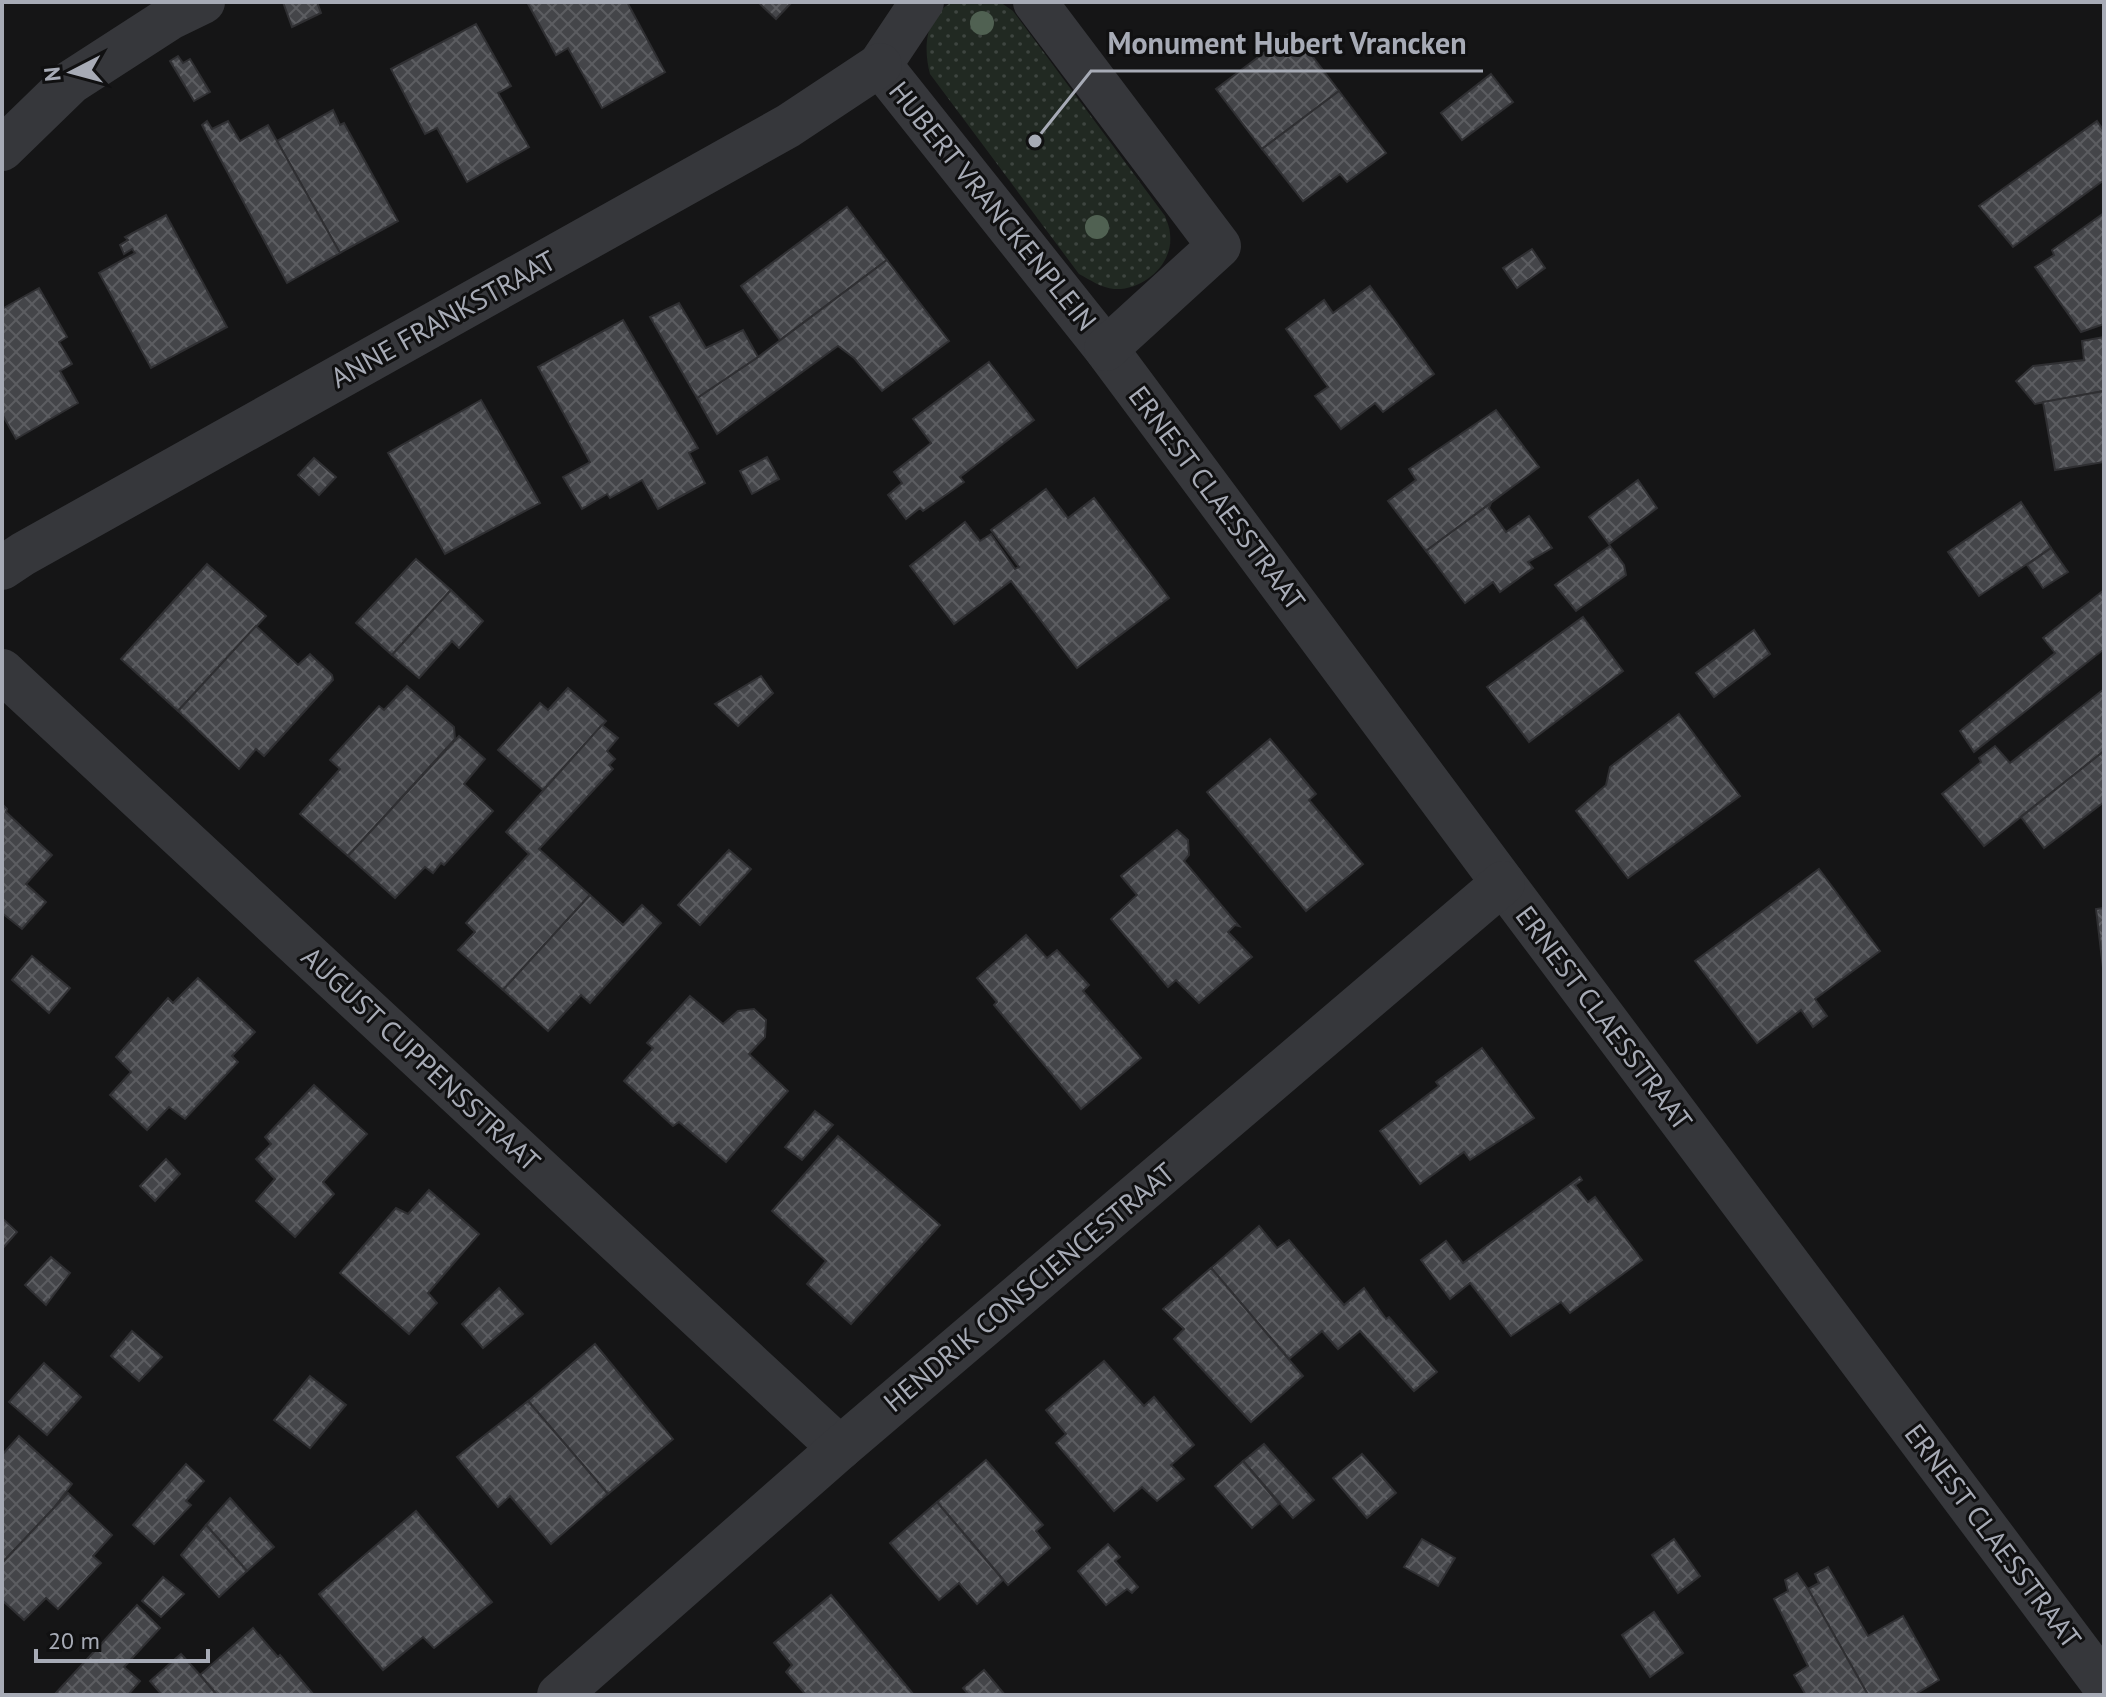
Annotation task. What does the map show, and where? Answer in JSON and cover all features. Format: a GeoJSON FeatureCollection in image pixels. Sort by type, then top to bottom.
{"type":"FeatureCollection","features":[{"type":"Feature","properties":{"kind":"street"},"geometry":{"type":"LineString","coordinates":[[2,149],[71,82],[170,18],[203,2]]}},
{"type":"Feature","properties":{"kind":"street","name":"HUBERT VRANCKENPLEIN"},"geometry":{"type":"LineString","coordinates":[[922,2],[880,65],[1106,349],[1219,246],[1035,2]]}},
{"type":"Feature","properties":{"kind":"street","name":"ANNE FRANKSTRAAT"},"geometry":{"type":"LineString","coordinates":[[9,551],[788,126],[880,65]]}},
{"type":"Feature","properties":{"kind":"street","name":"ERNEST CLAESSTRAAT"},"geometry":{"type":"LineString","coordinates":[[1106,349],[2104,1685]]}},
{"type":"Feature","properties":{"kind":"street","name":"AUGUST CUPPENSSTRAAT"},"geometry":{"type":"LineString","coordinates":[[2,671],[840,1448]]}},
{"type":"Feature","properties":{"kind":"street","name":"HENDRIK CONSCIENCESTRAAT"},"geometry":{"type":"LineString","coordinates":[[559,1695],[840,1448],[1503,883]]}},
{"type":"Feature","properties":{"kind":"shaded area"},"geometry":{"type":"Polygon","coordinates":[[[953,2],[1000,2],[1013,11],[1165,216],[1170,234],[1167,256],[1146,280],[1114,289],[1079,274],[930,74],[928,33],[937,15],[953,2]]]}},
{"type":"Feature","properties":{"kind":"building"},"geometry":{"type":"Polygon","coordinates":[[[283,2],[317,2],[321,13],[292,27],[283,2]]]}},
{"type":"Feature","properties":{"kind":"building"},"geometry":{"type":"Polygon","coordinates":[[[527,2],[627,2],[665,72],[602,108],[568,48],[556,55],[527,2]]]}},
{"type":"Feature","properties":{"kind":"building"},"geometry":{"type":"Polygon","coordinates":[[[758,2],[792,2],[776,19],[758,2]]]}},
{"type":"Feature","properties":{"kind":"building"},"geometry":{"type":"Polygon","coordinates":[[[476,24],[511,86],[498,93],[529,147],[467,182],[437,128],[425,134],[391,69],[476,24]]]}},
{"type":"Feature","properties":{"kind":"building"},"geometry":{"type":"Polygon","coordinates":[[[1293,31],[1339,91],[1262,149],[1216,89],[1293,31]]]}},
{"type":"Feature","properties":{"kind":"building"},"geometry":{"type":"Polygon","coordinates":[[[178,56],[183,63],[190,59],[210,92],[194,101],[170,61],[178,56]]]}},
{"type":"Feature","properties":{"kind":"building"},"geometry":{"type":"Polygon","coordinates":[[[1491,74],[1513,102],[1462,140],[1441,113],[1491,74]]]}},
{"type":"Feature","properties":{"kind":"building"},"geometry":{"type":"Polygon","coordinates":[[[1339,91],[1386,153],[1347,182],[1340,174],[1303,201],[1262,149],[1339,91]]]}},
{"type":"Feature","properties":{"kind":"building"},"geometry":{"type":"Polygon","coordinates":[[[333,110],[340,125],[344,123],[398,221],[340,253],[277,141],[333,110]]]}},
{"type":"Feature","properties":{"kind":"building"},"geometry":{"type":"Polygon","coordinates":[[[207,121],[212,129],[228,121],[240,141],[268,125],[340,253],[287,283],[202,125],[207,121]]]}},
{"type":"Feature","properties":{"kind":"building"},"geometry":{"type":"Polygon","coordinates":[[[2097,121],[2104,131],[2104,180],[2013,247],[1979,206],[2097,121]]]}},
{"type":"Feature","properties":{"kind":"building"},"geometry":{"type":"Polygon","coordinates":[[[847,207],[887,260],[780,340],[741,286],[847,207]]]}},
{"type":"Feature","properties":{"kind":"building"},"geometry":{"type":"Polygon","coordinates":[[[2104,213],[2104,324],[2081,332],[2035,267],[2054,255],[2052,250],[2104,213]]]}},
{"type":"Feature","properties":{"kind":"building"},"geometry":{"type":"Polygon","coordinates":[[[166,215],[227,327],[151,368],[99,273],[135,253],[132,249],[124,254],[120,245],[128,240],[125,237],[166,215]]]}},
{"type":"Feature","properties":{"kind":"building"},"geometry":{"type":"Polygon","coordinates":[[[1532,249],[1545,268],[1517,288],[1503,268],[1532,249]]]}},
{"type":"Feature","properties":{"kind":"building"},"geometry":{"type":"Polygon","coordinates":[[[887,260],[949,341],[882,391],[854,358],[838,346],[717,434],[697,398],[758,357],[887,260]]]}},
{"type":"Feature","properties":{"kind":"building"},"geometry":{"type":"Polygon","coordinates":[[[1370,286],[1434,374],[1383,412],[1375,403],[1341,429],[1315,396],[1328,387],[1286,329],[1324,300],[1333,313],[1370,286]]]}},
{"type":"Feature","properties":{"kind":"building"},"geometry":{"type":"Polygon","coordinates":[[[39,288],[67,337],[59,342],[72,364],[60,371],[78,403],[16,439],[2,414],[2,309],[39,288]]]}},
{"type":"Feature","properties":{"kind":"building"},"geometry":{"type":"Polygon","coordinates":[[[679,303],[706,348],[743,330],[758,357],[697,398],[650,317],[679,303]]]}},
{"type":"Feature","properties":{"kind":"building"},"geometry":{"type":"Polygon","coordinates":[[[623,320],[698,448],[689,453],[705,483],[658,509],[642,480],[610,498],[607,494],[582,509],[563,477],[590,462],[538,367],[623,320]]]}},
{"type":"Feature","properties":{"kind":"building"},"geometry":{"type":"Polygon","coordinates":[[[2104,337],[2104,391],[2035,404],[2016,381],[2033,366],[2084,360],[2082,341],[2104,337]]]}},
{"type":"Feature","properties":{"kind":"building"},"geometry":{"type":"Polygon","coordinates":[[[989,362],[1034,420],[960,477],[964,482],[906,519],[888,495],[902,483],[894,472],[931,443],[913,419],[989,362]]]}},
{"type":"Feature","properties":{"kind":"building"},"geometry":{"type":"Polygon","coordinates":[[[2104,391],[2104,462],[2055,470],[2043,402],[2104,391]]]}},
{"type":"Feature","properties":{"kind":"building"},"geometry":{"type":"Polygon","coordinates":[[[481,400],[540,503],[445,554],[388,453],[481,400]]]}},
{"type":"Feature","properties":{"kind":"building"},"geometry":{"type":"Polygon","coordinates":[[[1496,410],[1539,467],[1426,551],[1388,501],[1416,480],[1409,469],[1496,410]]]}},
{"type":"Feature","properties":{"kind":"building"},"geometry":{"type":"Polygon","coordinates":[[[767,457],[779,479],[752,494],[740,471],[767,457]]]}},
{"type":"Feature","properties":{"kind":"building"},"geometry":{"type":"Polygon","coordinates":[[[314,458],[336,477],[319,495],[298,475],[314,458]]]}},
{"type":"Feature","properties":{"kind":"building"},"geometry":{"type":"Polygon","coordinates":[[[1638,480],[1657,508],[1609,544],[1589,517],[1638,480]]]}},
{"type":"Feature","properties":{"kind":"building"},"geometry":{"type":"Polygon","coordinates":[[[1046,489],[1068,518],[1094,498],[1169,598],[1077,668],[1011,581],[954,624],[910,566],[965,522],[980,541],[991,534],[1015,569],[1019,567],[991,530],[1046,489]]]}},
{"type":"Feature","properties":{"kind":"building"},"geometry":{"type":"Polygon","coordinates":[[[2021,502],[2051,548],[1979,596],[1948,552],[2021,502]]]}},
{"type":"Feature","properties":{"kind":"building"},"geometry":{"type":"Polygon","coordinates":[[[1491,503],[1489,508],[1506,532],[1529,516],[1552,548],[1528,562],[1533,568],[1500,592],[1493,582],[1465,603],[1426,551],[1491,503]]]}},
{"type":"Feature","properties":{"kind":"building"},"geometry":{"type":"Polygon","coordinates":[[[1610,546],[1624,565],[1626,575],[1576,611],[1555,585],[1610,546]]]}},
{"type":"Feature","properties":{"kind":"building"},"geometry":{"type":"Polygon","coordinates":[[[2051,548],[2068,572],[2043,588],[2027,565],[2051,548]]]}},
{"type":"Feature","properties":{"kind":"building"},"geometry":{"type":"Polygon","coordinates":[[[416,559],[451,590],[392,655],[356,623],[416,559]]]}},
{"type":"Feature","properties":{"kind":"building"},"geometry":{"type":"Polygon","coordinates":[[[207,564],[266,616],[178,711],[121,659],[207,564]]]}},
{"type":"Feature","properties":{"kind":"building"},"geometry":{"type":"Polygon","coordinates":[[[451,590],[483,621],[459,648],[452,641],[419,678],[392,655],[451,590]]]}},
{"type":"Feature","properties":{"kind":"building"},"geometry":{"type":"Polygon","coordinates":[[[2104,590],[2104,649],[1974,752],[1960,731],[2055,653],[2043,638],[2104,590]]]}},
{"type":"Feature","properties":{"kind":"building"},"geometry":{"type":"Polygon","coordinates":[[[1583,617],[1623,671],[1529,742],[1487,687],[1583,617]]]}},
{"type":"Feature","properties":{"kind":"building"},"geometry":{"type":"Polygon","coordinates":[[[256,626],[298,665],[310,654],[332,675],[333,680],[264,756],[256,749],[239,769],[178,711],[256,626]]]}},
{"type":"Feature","properties":{"kind":"building"},"geometry":{"type":"Polygon","coordinates":[[[1754,630],[1770,654],[1714,697],[1696,673],[1754,630]]]}},
{"type":"Feature","properties":{"kind":"building"},"geometry":{"type":"Polygon","coordinates":[[[761,676],[773,693],[738,726],[715,704],[761,676]]]}},
{"type":"Feature","properties":{"kind":"building"},"geometry":{"type":"Polygon","coordinates":[[[407,686],[454,727],[455,739],[348,856],[300,814],[340,769],[330,760],[379,706],[384,710],[407,686]]]}},
{"type":"Feature","properties":{"kind":"building"},"geometry":{"type":"Polygon","coordinates":[[[568,688],[606,721],[543,790],[498,750],[540,703],[548,710],[568,688]]]}},
{"type":"Feature","properties":{"kind":"building"},"geometry":{"type":"Polygon","coordinates":[[[2104,689],[2104,751],[1984,846],[1942,794],[1981,762],[1979,758],[1995,746],[2010,763],[2104,689]]]}},
{"type":"Feature","properties":{"kind":"building"},"geometry":{"type":"Polygon","coordinates":[[[1679,714],[1740,796],[1628,878],[1576,811],[1606,785],[1610,767],[1679,714]]]}},
{"type":"Feature","properties":{"kind":"building"},"geometry":{"type":"Polygon","coordinates":[[[602,725],[618,738],[607,751],[615,759],[609,765],[613,769],[539,849],[590,895],[503,990],[458,950],[475,932],[466,923],[529,854],[506,832],[602,725]]]}},
{"type":"Feature","properties":{"kind":"building"},"geometry":{"type":"Polygon","coordinates":[[[459,736],[485,759],[464,784],[493,811],[444,865],[441,863],[433,873],[425,867],[395,898],[348,856],[459,736]]]}},
{"type":"Feature","properties":{"kind":"building"},"geometry":{"type":"Polygon","coordinates":[[[1270,739],[1316,794],[1309,800],[1363,864],[1306,911],[1207,792],[1270,739]]]}},
{"type":"Feature","properties":{"kind":"building"},"geometry":{"type":"Polygon","coordinates":[[[2104,751],[2104,802],[2044,848],[2021,817],[2104,751]]]}},
{"type":"Feature","properties":{"kind":"building"},"geometry":{"type":"Polygon","coordinates":[[[2,804],[6,812],[52,855],[26,884],[46,902],[22,929],[2,913],[2,804]]]}},
{"type":"Feature","properties":{"kind":"building"},"geometry":{"type":"Polygon","coordinates":[[[1177,830],[1188,840],[1189,855],[1184,861],[1239,926],[1235,925],[1228,932],[1252,957],[1199,1003],[1176,980],[1168,987],[1111,919],[1137,895],[1121,876],[1177,830]]]}},
{"type":"Feature","properties":{"kind":"building"},"geometry":{"type":"Polygon","coordinates":[[[729,850],[751,869],[700,925],[678,905],[729,850]]]}},
{"type":"Feature","properties":{"kind":"building"},"geometry":{"type":"Polygon","coordinates":[[[1819,869],[1880,951],[1815,999],[1827,1016],[1813,1027],[1801,1010],[1757,1043],[1695,961],[1819,869]]]}},
{"type":"Feature","properties":{"kind":"building"},"geometry":{"type":"Polygon","coordinates":[[[590,895],[623,925],[642,905],[661,923],[590,1003],[581,995],[548,1031],[503,990],[590,895]]]}},
{"type":"Feature","properties":{"kind":"building"},"geometry":{"type":"Polygon","coordinates":[[[2104,908],[2104,968],[2103,968],[2096,909],[2104,908]]]}},
{"type":"Feature","properties":{"kind":"building"},"geometry":{"type":"Polygon","coordinates":[[[1026,935],[1047,958],[1057,950],[1089,985],[1083,991],[1141,1058],[1081,1109],[994,1005],[997,1002],[977,978],[1026,935]]]}},
{"type":"Feature","properties":{"kind":"building"},"geometry":{"type":"Polygon","coordinates":[[[32,956],[70,988],[49,1013],[12,980],[32,956]]]}},
{"type":"Feature","properties":{"kind":"building"},"geometry":{"type":"Polygon","coordinates":[[[198,978],[255,1032],[232,1056],[238,1062],[185,1119],[169,1107],[147,1130],[110,1095],[131,1072],[116,1057],[168,998],[173,1003],[198,978]]]}},
{"type":"Feature","properties":{"kind":"building"},"geometry":{"type":"Polygon","coordinates":[[[690,996],[723,1024],[738,1011],[754,1009],[766,1020],[765,1037],[749,1054],[788,1091],[726,1162],[679,1122],[673,1126],[624,1081],[653,1048],[647,1043],[690,996]]]}},
{"type":"Feature","properties":{"kind":"building"},"geometry":{"type":"Polygon","coordinates":[[[1482,1048],[1534,1118],[1470,1160],[1464,1152],[1420,1184],[1380,1131],[1439,1086],[1436,1082],[1482,1048]]]}},
{"type":"Feature","properties":{"kind":"building"},"geometry":{"type":"Polygon","coordinates":[[[314,1085],[367,1134],[323,1182],[334,1194],[295,1237],[256,1201],[275,1179],[256,1159],[271,1144],[265,1137],[314,1085]]]}},
{"type":"Feature","properties":{"kind":"building"},"geometry":{"type":"Polygon","coordinates":[[[815,1111],[833,1125],[802,1160],[785,1147],[815,1111]]]}},
{"type":"Feature","properties":{"kind":"building"},"geometry":{"type":"Polygon","coordinates":[[[838,1136],[940,1225],[851,1324],[807,1284],[826,1261],[772,1211],[838,1136]]]}},
{"type":"Feature","properties":{"kind":"building"},"geometry":{"type":"Polygon","coordinates":[[[166,1159],[180,1174],[155,1201],[140,1186],[166,1159]]]}},
{"type":"Feature","properties":{"kind":"building"},"geometry":{"type":"Polygon","coordinates":[[[1580,1177],[1582,1180],[1575,1185],[1588,1202],[1595,1197],[1642,1260],[1570,1313],[1561,1302],[1511,1336],[1470,1283],[1450,1299],[1421,1260],[1446,1241],[1463,1263],[1580,1177]]]}},
{"type":"Feature","properties":{"kind":"building"},"geometry":{"type":"Polygon","coordinates":[[[429,1190],[479,1234],[428,1293],[437,1303],[409,1334],[340,1273],[396,1208],[408,1214],[429,1190]]]}},
{"type":"Feature","properties":{"kind":"building"},"geometry":{"type":"Polygon","coordinates":[[[2,1218],[17,1232],[2,1249],[2,1218]]]}},
{"type":"Feature","properties":{"kind":"building"},"geometry":{"type":"Polygon","coordinates":[[[1259,1226],[1277,1248],[1289,1240],[1344,1305],[1364,1288],[1386,1319],[1389,1317],[1437,1372],[1414,1391],[1360,1331],[1338,1349],[1322,1331],[1289,1359],[1211,1268],[1259,1226]]]}},
{"type":"Feature","properties":{"kind":"building"},"geometry":{"type":"Polygon","coordinates":[[[51,1257],[70,1273],[46,1305],[25,1285],[51,1257]]]}},
{"type":"Feature","properties":{"kind":"building"},"geometry":{"type":"Polygon","coordinates":[[[1211,1268],[1303,1376],[1251,1422],[1174,1339],[1184,1329],[1163,1309],[1211,1268]]]}},
{"type":"Feature","properties":{"kind":"building"},"geometry":{"type":"Polygon","coordinates":[[[499,1288],[523,1314],[483,1348],[462,1324],[499,1288]]]}},
{"type":"Feature","properties":{"kind":"building"},"geometry":{"type":"Polygon","coordinates":[[[132,1331],[162,1357],[139,1381],[111,1356],[132,1331]]]}},
{"type":"Feature","properties":{"kind":"building"},"geometry":{"type":"Polygon","coordinates":[[[595,1344],[673,1439],[608,1494],[528,1401],[595,1344]]]}},
{"type":"Feature","properties":{"kind":"building"},"geometry":{"type":"Polygon","coordinates":[[[1104,1361],[1144,1406],[1154,1397],[1194,1445],[1171,1465],[1184,1479],[1157,1501],[1142,1487],[1114,1511],[1056,1443],[1066,1434],[1046,1410],[1104,1361]]]}},
{"type":"Feature","properties":{"kind":"building"},"geometry":{"type":"Polygon","coordinates":[[[44,1363],[81,1397],[47,1435],[9,1402],[44,1363]]]}},
{"type":"Feature","properties":{"kind":"building"},"geometry":{"type":"Polygon","coordinates":[[[310,1376],[346,1405],[310,1448],[274,1420],[310,1376]]]}},
{"type":"Feature","properties":{"kind":"building"},"geometry":{"type":"Polygon","coordinates":[[[528,1401],[608,1494],[551,1544],[510,1496],[498,1507],[457,1457],[528,1401]]]}},
{"type":"Feature","properties":{"kind":"building"},"geometry":{"type":"Polygon","coordinates":[[[19,1436],[72,1484],[2,1563],[2,1455],[19,1436]]]}},
{"type":"Feature","properties":{"kind":"building"},"geometry":{"type":"Polygon","coordinates":[[[1264,1444],[1314,1500],[1293,1518],[1243,1461],[1264,1444]]]}},
{"type":"Feature","properties":{"kind":"building"},"geometry":{"type":"Polygon","coordinates":[[[1362,1454],[1396,1493],[1367,1518],[1333,1478],[1362,1454]]]}},
{"type":"Feature","properties":{"kind":"building"},"geometry":{"type":"Polygon","coordinates":[[[986,1460],[1043,1525],[1036,1531],[1050,1548],[1008,1585],[937,1502],[986,1460]]]}},
{"type":"Feature","properties":{"kind":"building"},"geometry":{"type":"Polygon","coordinates":[[[1243,1461],[1279,1504],[1252,1528],[1215,1486],[1243,1461]]]}},
{"type":"Feature","properties":{"kind":"building"},"geometry":{"type":"Polygon","coordinates":[[[186,1464],[204,1481],[186,1501],[191,1505],[154,1544],[133,1525],[186,1464]]]}},
{"type":"Feature","properties":{"kind":"building"},"geometry":{"type":"Polygon","coordinates":[[[68,1493],[112,1535],[93,1556],[101,1563],[58,1609],[46,1598],[24,1620],[2,1600],[2,1563],[68,1493]]]}},
{"type":"Feature","properties":{"kind":"building"},"geometry":{"type":"Polygon","coordinates":[[[230,1498],[274,1547],[247,1571],[206,1525],[230,1498]]]}},
{"type":"Feature","properties":{"kind":"building"},"geometry":{"type":"Polygon","coordinates":[[[937,1502],[1003,1580],[977,1604],[959,1583],[939,1600],[890,1543],[937,1502]]]}},
{"type":"Feature","properties":{"kind":"building"},"geometry":{"type":"Polygon","coordinates":[[[416,1511],[492,1602],[434,1648],[423,1637],[383,1670],[319,1594],[416,1511]]]}},
{"type":"Feature","properties":{"kind":"building"},"geometry":{"type":"Polygon","coordinates":[[[206,1525],[247,1571],[219,1597],[181,1555],[206,1525]]]}},
{"type":"Feature","properties":{"kind":"building"},"geometry":{"type":"Polygon","coordinates":[[[1422,1539],[1455,1558],[1438,1586],[1404,1567],[1422,1539]]]}},
{"type":"Feature","properties":{"kind":"building"},"geometry":{"type":"Polygon","coordinates":[[[1674,1539],[1700,1576],[1678,1593],[1652,1555],[1674,1539]]]}},
{"type":"Feature","properties":{"kind":"building"},"geometry":{"type":"Polygon","coordinates":[[[1108,1544],[1120,1557],[1115,1561],[1138,1587],[1132,1593],[1127,1589],[1106,1605],[1078,1571],[1108,1544]]]}},
{"type":"Feature","properties":{"kind":"building"},"geometry":{"type":"Polygon","coordinates":[[[1828,1567],[1868,1636],[1903,1616],[1939,1680],[1914,1695],[1868,1695],[1808,1589],[1819,1583],[1815,1574],[1828,1567]]]}},
{"type":"Feature","properties":{"kind":"building"},"geometry":{"type":"Polygon","coordinates":[[[1797,1573],[1868,1695],[1806,1695],[1794,1675],[1808,1666],[1774,1599],[1788,1591],[1785,1580],[1797,1573]]]}},
{"type":"Feature","properties":{"kind":"building"},"geometry":{"type":"Polygon","coordinates":[[[163,1577],[184,1594],[161,1617],[142,1601],[163,1577]]]}},
{"type":"Feature","properties":{"kind":"building"},"geometry":{"type":"Polygon","coordinates":[[[831,1595],[914,1695],[806,1695],[786,1672],[792,1665],[774,1643],[831,1595]]]}},
{"type":"Feature","properties":{"kind":"building"},"geometry":{"type":"Polygon","coordinates":[[[137,1605],[160,1628],[124,1667],[140,1681],[128,1695],[54,1695],[137,1605]]]}},
{"type":"Feature","properties":{"kind":"building"},"geometry":{"type":"Polygon","coordinates":[[[1654,1612],[1683,1653],[1650,1677],[1622,1635],[1654,1612]]]}},
{"type":"Feature","properties":{"kind":"building"},"geometry":{"type":"Polygon","coordinates":[[[253,1628],[314,1695],[217,1695],[200,1675],[253,1628]]]}},
{"type":"Feature","properties":{"kind":"building"},"geometry":{"type":"Polygon","coordinates":[[[181,1654],[217,1695],[162,1695],[150,1681],[181,1654]]]}},
{"type":"Feature","properties":{"kind":"building"},"geometry":{"type":"Polygon","coordinates":[[[984,1670],[1005,1695],[969,1695],[963,1688],[984,1670]]]}},
{"type":"Feature","properties":{"kind":"place","name":"Monument Hubert Vrancken"},"geometry":{"type":"Point","coordinates":[1035,141]}}]}
